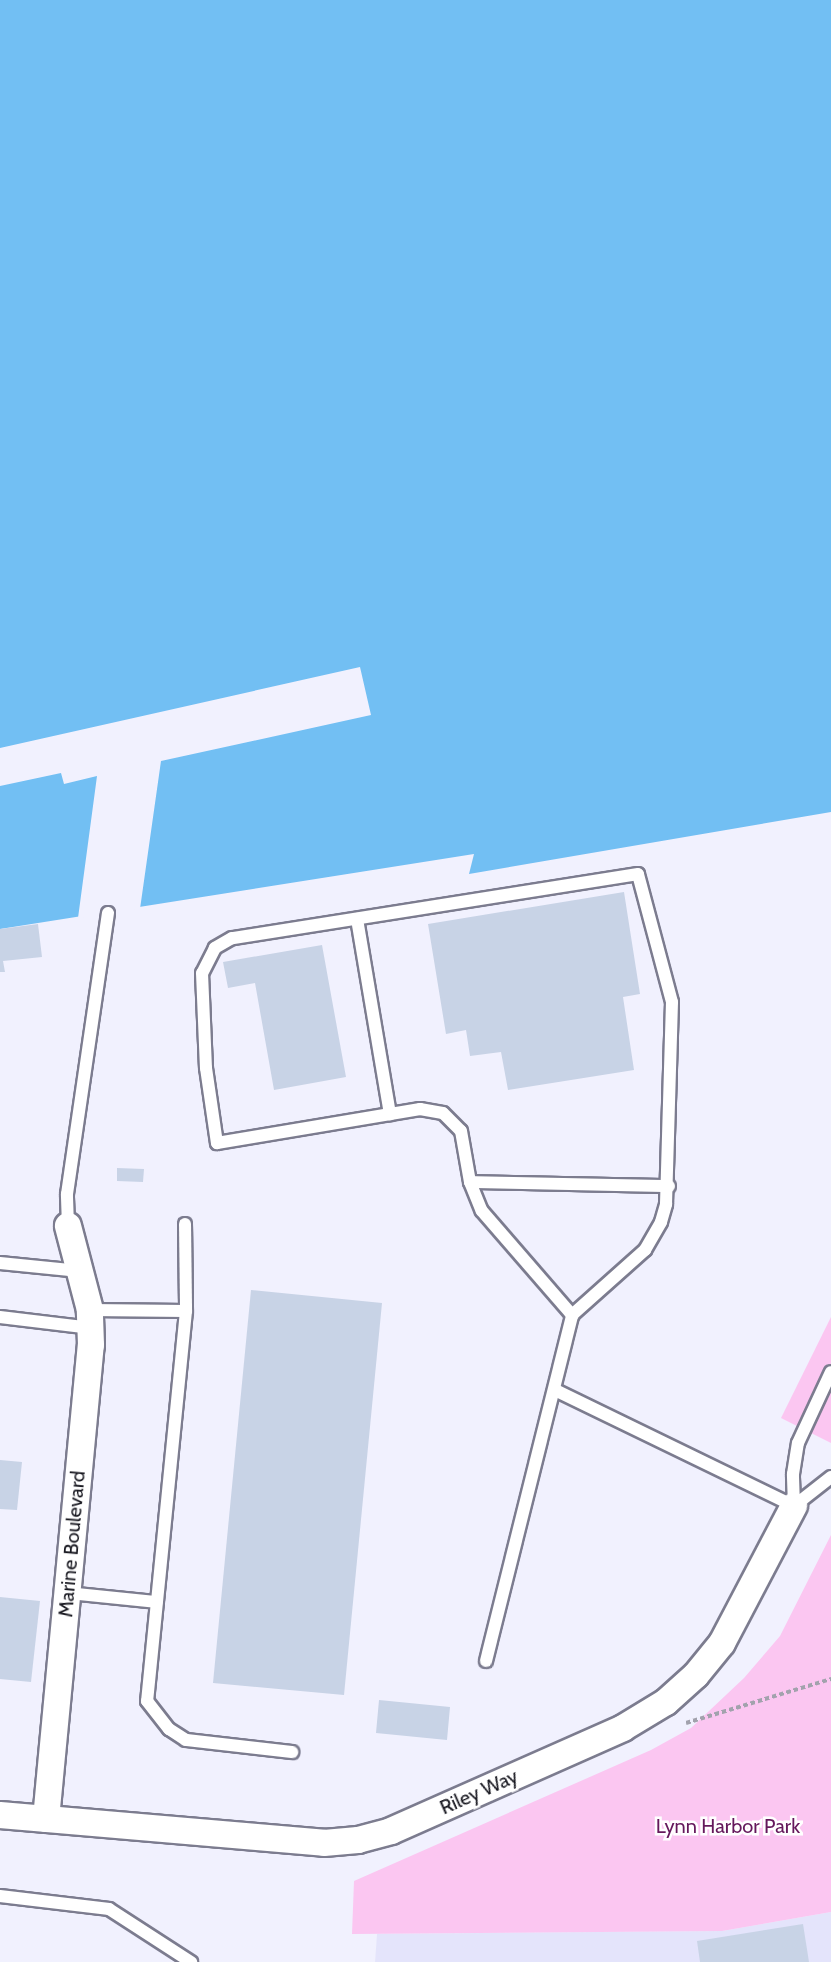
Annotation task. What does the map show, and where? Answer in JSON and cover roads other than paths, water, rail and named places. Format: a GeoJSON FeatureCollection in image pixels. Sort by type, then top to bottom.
{"type":"FeatureCollection","features":[{"type":"Feature","properties":{"kind":"street","name":"Marine Boulevard"},"geometry":{"type":"LineString","coordinates":[[46,1819],[68,1593],[90,1319],[68,1226]]}},
{"type":"Feature","properties":{"kind":"street","name":"Riley Way"},"geometry":{"type":"LineString","coordinates":[[46,1819],[324,1843],[358,1840],[391,1831],[623,1728],[666,1702],[696,1675],[722,1643],[794,1506]]}},
{"type":"Feature","properties":{"kind":"street"},"geometry":{"type":"LineString","coordinates":[[0,1815],[46,1819]]}},
{"type":"Feature","properties":{"kind":"lane"},"geometry":{"type":"LineString","coordinates":[[486,1661],[572,1315],[645,1250],[661,1222],[669,1186],[666,1136],[672,1002],[638,874],[232,938],[207,956],[202,973],[206,1068],[217,1143],[432,1109],[453,1120],[465,1143],[470,1182],[494,1226],[572,1315]]}},
{"type":"Feature","properties":{"kind":"lane"},"geometry":{"type":"LineString","coordinates":[[68,1226],[66,1194],[108,913]]}},
{"type":"Feature","properties":{"kind":"lane"},"geometry":{"type":"LineString","coordinates":[[357,919],[390,1114]]}},
{"type":"Feature","properties":{"kind":"lane"},"geometry":{"type":"LineString","coordinates":[[470,1182],[669,1186]]}},
{"type":"Feature","properties":{"kind":"lane"},"geometry":{"type":"LineString","coordinates":[[184,1224],[186,1311],[147,1701],[169,1729],[186,1740],[292,1752]]}},
{"type":"Feature","properties":{"kind":"lane"},"geometry":{"type":"LineString","coordinates":[[0,1263],[80,1271]]}},
{"type":"Feature","properties":{"kind":"lane"},"geometry":{"type":"LineString","coordinates":[[0,1317],[90,1319],[186,1311]]}},
{"type":"Feature","properties":{"kind":"lane"},"geometry":{"type":"LineString","coordinates":[[794,1506],[793,1474],[798,1443],[831,1372]]}},
{"type":"Feature","properties":{"kind":"lane"},"geometry":{"type":"LineString","coordinates":[[555,1390],[794,1506]]}},
{"type":"Feature","properties":{"kind":"lane"},"geometry":{"type":"LineString","coordinates":[[794,1506],[831,1477]]}},
{"type":"Feature","properties":{"kind":"lane"},"geometry":{"type":"LineString","coordinates":[[68,1593],[157,1602]]}},
{"type":"Feature","properties":{"kind":"lane"},"geometry":{"type":"LineString","coordinates":[[0,1896],[109,1909],[191,1962]]}},
{"type":"Feature","properties":{"kind":"water"},"geometry":{"type":"Polygon","coordinates":[[[0,0],[831,0],[831,812],[469,874],[474,854],[0,929],[0,0]]]}},
{"type":"Feature","properties":{"kind":"park label","name":"Lynn Harbor Park"},"geometry":{"type":"Point","coordinates":[728,1826]}}]}
